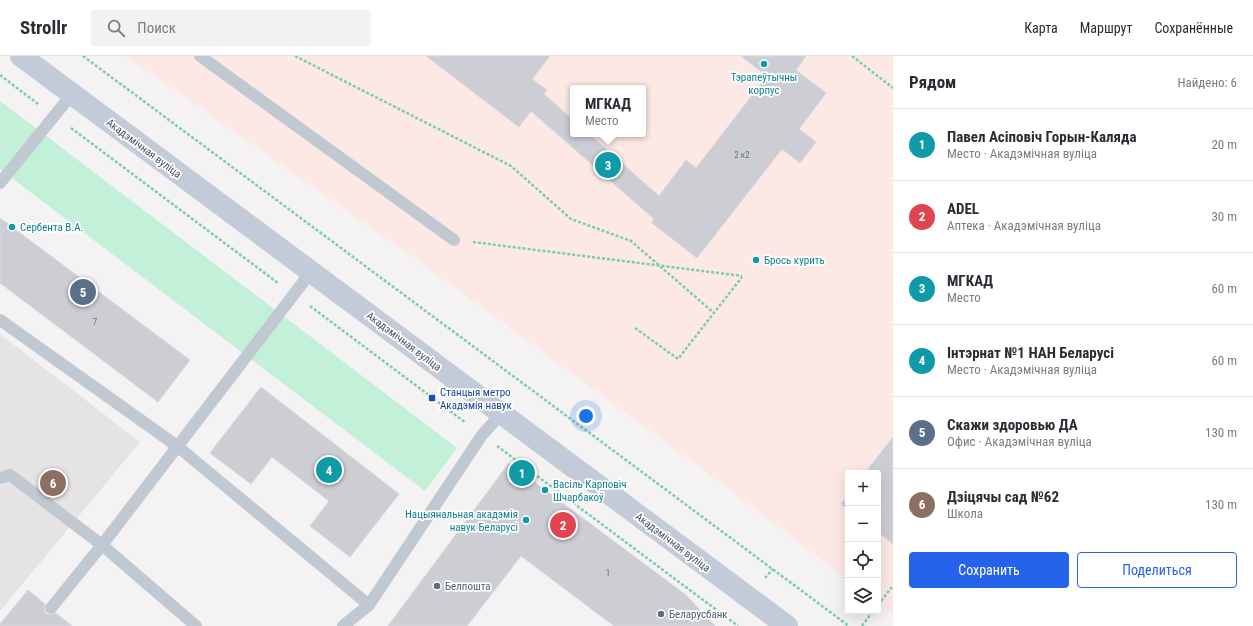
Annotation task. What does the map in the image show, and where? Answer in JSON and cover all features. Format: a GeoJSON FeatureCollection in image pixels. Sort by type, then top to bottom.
{"type":"FeatureCollection","features":[{"type":"Feature","properties":{"kind":"street","name":"Акадэмічная вуліца"},"geometry":{"type":"LineString","coordinates":[[21,56],[786,626]]}},
{"type":"Feature","properties":{"kind":"lane"},"geometry":{"type":"LineString","coordinates":[[200,56],[454,240]]}},
{"type":"Feature","properties":{"kind":"lane"},"geometry":{"type":"LineString","coordinates":[[0,183],[72,94]]}},
{"type":"Feature","properties":{"kind":"lane"},"geometry":{"type":"LineString","coordinates":[[51,608],[102,545],[311,272]]}},
{"type":"Feature","properties":{"kind":"lane"},"geometry":{"type":"LineString","coordinates":[[0,320],[177,446],[369,605]]}},
{"type":"Feature","properties":{"kind":"lane"},"geometry":{"type":"LineString","coordinates":[[343,626],[369,605],[482,435],[501,414]]}},
{"type":"Feature","properties":{"kind":"lane"},"geometry":{"type":"LineString","coordinates":[[0,478],[10,475],[102,545],[196,626]]}},
{"type":"Feature","properties":{"kind":"path"},"geometry":{"type":"LineString","coordinates":[[84,56],[849,626]]}},
{"type":"Feature","properties":{"kind":"path"},"geometry":{"type":"LineString","coordinates":[[295,56],[511,166],[571,219],[631,241],[714,313]]}},
{"type":"Feature","properties":{"kind":"path"},"geometry":{"type":"LineString","coordinates":[[852,56],[893,88]]}},
{"type":"Feature","properties":{"kind":"path"},"geometry":{"type":"LineString","coordinates":[[0,75],[738,626]]}},
{"type":"Feature","properties":{"kind":"path"},"geometry":{"type":"LineString","coordinates":[[454,240],[742,276],[678,360],[635,328]]}},
{"type":"Feature","properties":{"kind":"path"},"geometry":{"type":"LineString","coordinates":[[881,601],[892,588]]}},
{"type":"Feature","properties":{"kind":"path"},"geometry":{"type":"LineString","coordinates":[[862,626],[871,614]]}},
{"type":"Feature","properties":{"kind":"shaded area"},"geometry":{"type":"Polygon","coordinates":[[[126,56],[893,56],[893,614],[881,604],[881,470],[845,470],[845,578],[710,475],[431,270],[126,56]]]}},
{"type":"Feature","properties":{"kind":"shaded area"},"geometry":{"type":"Polygon","coordinates":[[[0,334],[140,442],[0,611],[0,334]]]}},
{"type":"Feature","properties":{"kind":"green space"},"geometry":{"type":"Polygon","coordinates":[[[0,101],[457,448],[425,491],[0,169],[0,101]]]}},
{"type":"Feature","properties":{"kind":"building"},"geometry":{"type":"Polygon","coordinates":[[[426,56],[550,56],[532,79],[547,90],[544,94],[570,117],[570,137],[592,137],[659,196],[686,160],[696,168],[767,76],[741,56],[806,56],[796,70],[826,93],[799,129],[816,142],[800,163],[782,149],[697,258],[652,223],[654,219],[531,111],[519,127],[426,56]]]}},
{"type":"Feature","properties":{"kind":"building"},"geometry":{"type":"Polygon","coordinates":[[[0,218],[190,360],[158,402],[0,283],[0,218]]]}},
{"type":"Feature","properties":{"kind":"building"},"geometry":{"type":"Polygon","coordinates":[[[261,387],[399,494],[350,557],[310,526],[329,501],[272,457],[251,484],[210,453],[261,387]]]}},
{"type":"Feature","properties":{"kind":"building"},"geometry":{"type":"Polygon","coordinates":[[[893,437],[893,544],[881,534],[881,470],[867,470],[893,437]]]}},
{"type":"Feature","properties":{"kind":"building","name":"Нацыянальная акадэмія навук Беларусі"},"geometry":{"type":"Polygon","coordinates":[[[509,463],[686,595],[715,626],[614,626],[521,556],[467,626],[388,626],[509,463]]]}},
{"type":"Feature","properties":{"kind":"building"},"geometry":{"type":"Polygon","coordinates":[[[845,499],[845,507],[841,504],[845,499]]]}},
{"type":"Feature","properties":{"kind":"building"},"geometry":{"type":"Polygon","coordinates":[[[28,590],[45,604],[44,610],[46,614],[50,615],[56,613],[72,626],[0,626],[0,624],[28,590]]]}},
{"type":"Feature","properties":{"kind":"place","name":"Тэрапеўтычны корпус"},"geometry":{"type":"Point","coordinates":[764,64]}},
{"type":"Feature","properties":{"kind":"place","name":"МГКАД"},"geometry":{"type":"Point","coordinates":[608,165]}},
{"type":"Feature","properties":{"kind":"place","name":"Сербента В.А."},"geometry":{"type":"Point","coordinates":[12,227]}},
{"type":"Feature","properties":{"kind":"place","name":"Брось курить"},"geometry":{"type":"Point","coordinates":[756,260]}},
{"type":"Feature","properties":{"kind":"place","name":"Скажи здоровью ДА"},"geometry":{"type":"Point","coordinates":[83,292]}},
{"type":"Feature","properties":{"kind":"place","name":"Станцыя метро Акадэмія навук"},"geometry":{"type":"Point","coordinates":[432,398]}},
{"type":"Feature","properties":{"kind":"place","name":"Інтэрнат №1 НАН Беларусі"},"geometry":{"type":"Point","coordinates":[329,470]}},
{"type":"Feature","properties":{"kind":"place","name":"Павел Асіповіч Горын-Каляда"},"geometry":{"type":"Point","coordinates":[522,473]}},
{"type":"Feature","properties":{"kind":"place","name":"Дзіцячы сад №62"},"geometry":{"type":"Point","coordinates":[53,483]}},
{"type":"Feature","properties":{"kind":"place","name":"Васіль Карповіч Шчарбакоў"},"geometry":{"type":"Point","coordinates":[545,490]}},
{"type":"Feature","properties":{"kind":"place","name":"Нацыянальная акадэмія навук Беларусі"},"geometry":{"type":"Point","coordinates":[526,520]}},
{"type":"Feature","properties":{"kind":"place","name":"ADEL"},"geometry":{"type":"Point","coordinates":[563,525]}},
{"type":"Feature","properties":{"kind":"place","name":"Белпошта"},"geometry":{"type":"Point","coordinates":[437,586]}},
{"type":"Feature","properties":{"kind":"place","name":"Беларусбанк"},"geometry":{"type":"Point","coordinates":[661,614]}}]}
